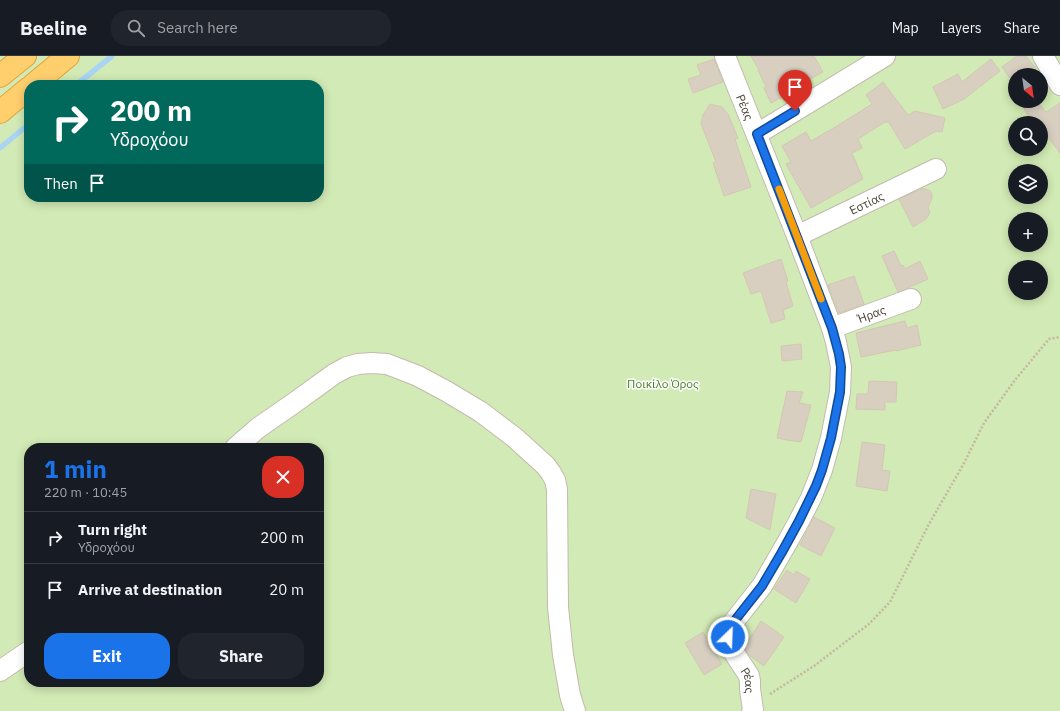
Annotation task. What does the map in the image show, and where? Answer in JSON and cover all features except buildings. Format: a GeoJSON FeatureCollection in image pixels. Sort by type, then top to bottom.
{"type":"FeatureCollection","features":[{"type":"Feature","properties":{"kind":"highway"},"geometry":{"type":"LineString","coordinates":[[0,76],[25,56]]}},
{"type":"Feature","properties":{"kind":"highway"},"geometry":{"type":"LineString","coordinates":[[39,80],[68,56]]}},
{"type":"Feature","properties":{"kind":"highway"},"geometry":{"type":"LineString","coordinates":[[0,112],[24,92]]}},
{"type":"Feature","properties":{"kind":"street","name":"Ρέας"},"geometry":{"type":"LineString","coordinates":[[725,56],[757,134],[832,328],[841,367],[840,392],[831,438],[816,486],[799,521],[762,586],[732,624],[729,630],[728,637],[730,645],[749,676],[753,710]]}},
{"type":"Feature","properties":{"kind":"street"},"geometry":{"type":"LineString","coordinates":[[757,134],[885,56]]}},
{"type":"Feature","properties":{"kind":"street"},"geometry":{"type":"LineString","coordinates":[[1043,56],[1060,85]]}},
{"type":"Feature","properties":{"kind":"street","name":"Εστίας"},"geometry":{"type":"LineString","coordinates":[[797,236],[936,169]]}},
{"type":"Feature","properties":{"kind":"street","name":"Ήρας"},"geometry":{"type":"LineString","coordinates":[[832,328],[911,299]]}},
{"type":"Feature","properties":{"kind":"street"},"geometry":{"type":"LineString","coordinates":[[241,443],[258,428],[334,374],[358,364],[372,363],[387,364],[418,376],[481,412],[514,437],[546,466],[555,480],[557,489],[558,607],[563,655],[570,695],[575,711]]}},
{"type":"Feature","properties":{"kind":"street"},"geometry":{"type":"LineString","coordinates":[[0,671],[24,654]]}},
{"type":"Feature","properties":{"kind":"path"},"geometry":{"type":"LineString","coordinates":[[753,710],[770,694],[814,666],[869,624],[890,602],[929,524],[963,465],[984,423],[1015,380],[1049,339],[1060,337]]}},
{"type":"Feature","properties":{"kind":"green space","name":"Ποικίλο Όρος"},"geometry":{"type":"Polygon","coordinates":[[[0,56],[1060,56],[1060,711],[0,711],[0,56]]]}},
{"type":"Feature","properties":{"kind":"waterway"},"geometry":{"type":"LineString","coordinates":[[82,80],[112,56]]}},
{"type":"Feature","properties":{"kind":"waterway"},"geometry":{"type":"LineString","coordinates":[[0,148],[24,128]]}},
{"type":"Feature","properties":{"kind":"slow traffic"},"geometry":{"type":"LineString","coordinates":[[779,189],[821,299]]}},
{"type":"Feature","properties":{"kind":"route"},"geometry":{"type":"LineString","coordinates":[[728,637],[732,624],[762,586],[811,498],[822,470],[831,438],[840,392],[841,367],[832,328],[757,134],[795,111]]}}]}
